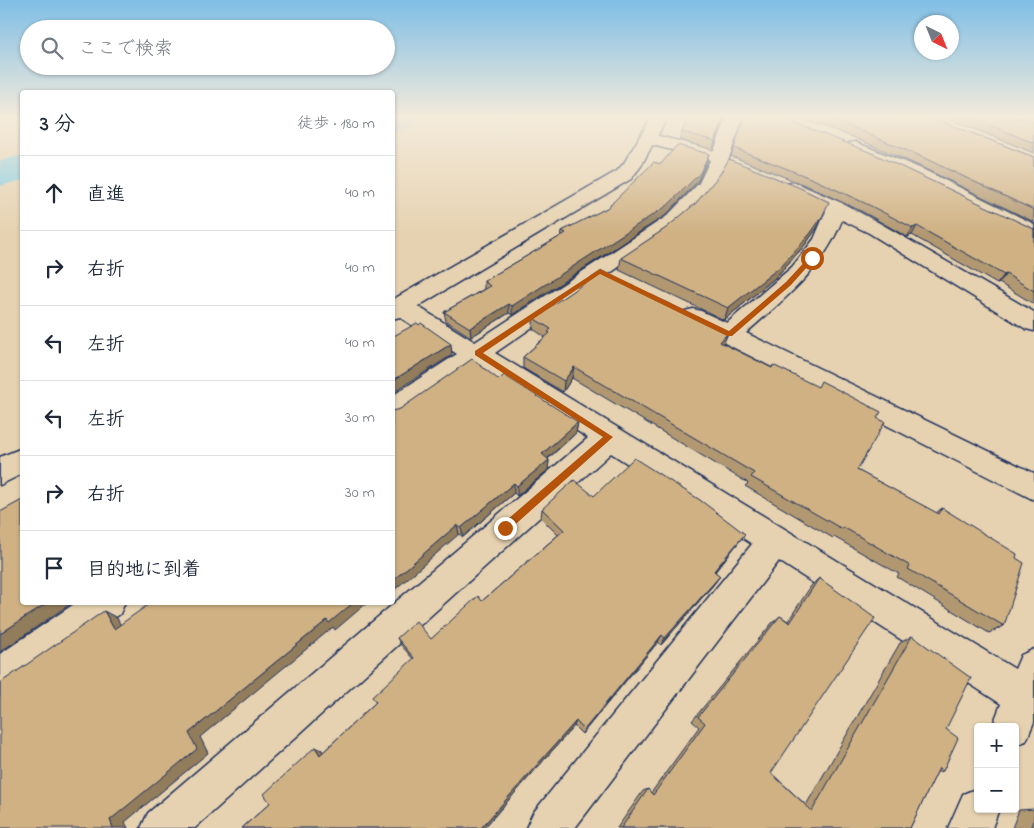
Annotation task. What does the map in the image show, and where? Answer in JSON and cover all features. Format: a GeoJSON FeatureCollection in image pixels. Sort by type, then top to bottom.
{"type":"FeatureCollection","features":[{"type":"Feature","properties":{"kind":"street"},"geometry":{"type":"LineString","coordinates":[[397,309],[624,175],[637,157]]}},
{"type":"Feature","properties":{"kind":"street"},"geometry":{"type":"LineString","coordinates":[[713,157],[728,161]]}},
{"type":"Feature","properties":{"kind":"street"},"geometry":{"type":"LineString","coordinates":[[395,408],[674,220],[728,161],[729,157]]}},
{"type":"Feature","properties":{"kind":"street"},"geometry":{"type":"LineString","coordinates":[[878,157],[916,172],[1034,232]]}},
{"type":"Feature","properties":{"kind":"street"},"geometry":{"type":"LineString","coordinates":[[778,181],[837,208],[876,229],[1034,323]]}},
{"type":"Feature","properties":{"kind":"street"},"geometry":{"type":"LineString","coordinates":[[729,335],[800,272],[824,240],[837,208]]}},
{"type":"Feature","properties":{"kind":"street"},"geometry":{"type":"LineString","coordinates":[[600,271],[626,284]]}},
{"type":"Feature","properties":{"kind":"street"},"geometry":{"type":"LineString","coordinates":[[669,305],[1034,487]]}},
{"type":"Feature","properties":{"kind":"street"},"geometry":{"type":"LineString","coordinates":[[397,309],[478,353],[1026,699]]}},
{"type":"Feature","properties":{"kind":"street"},"geometry":{"type":"LineString","coordinates":[[163,828],[609,437]]}},
{"type":"Feature","properties":{"kind":"street"},"geometry":{"type":"LineString","coordinates":[[0,472],[20,461]]}},
{"type":"Feature","properties":{"kind":"street"},"geometry":{"type":"LineString","coordinates":[[548,828],[775,541]]}},
{"type":"Feature","properties":{"kind":"street"},"geometry":{"type":"LineString","coordinates":[[0,676],[104,605]]}},
{"type":"Feature","properties":{"kind":"street"},"geometry":{"type":"LineString","coordinates":[[970,828],[976,813]]}},
{"type":"Feature","properties":{"kind":"building"},"geometry":{"type":"Polygon","coordinates":[[[667,157],[708,157],[700,173],[668,205],[512,306],[509,304],[470,328],[444,312],[490,286],[484,281],[566,233],[562,231],[607,208],[654,162],[661,164],[667,157]]]}},
{"type":"Feature","properties":{"kind":"building"},"geometry":{"type":"Polygon","coordinates":[[[756,157],[880,157],[1034,229],[1034,291],[917,226],[913,228],[813,179],[756,157]]]}},
{"type":"Feature","properties":{"kind":"building"},"geometry":{"type":"Polygon","coordinates":[[[921,157],[1034,157],[1034,210],[921,157]]]}},
{"type":"Feature","properties":{"kind":"building"},"geometry":{"type":"Polygon","coordinates":[[[729,159],[798,187],[829,202],[822,217],[810,234],[780,267],[728,308],[621,258],[666,228],[696,203],[720,174],[729,159]]]}},
{"type":"Feature","properties":{"kind":"building"},"geometry":{"type":"Polygon","coordinates":[[[602,271],[728,333],[720,342],[772,368],[773,365],[818,387],[821,381],[881,412],[877,418],[885,422],[857,470],[939,514],[942,508],[1017,554],[1016,558],[1024,563],[1004,626],[908,569],[910,566],[751,477],[754,473],[574,367],[564,381],[523,357],[550,333],[548,332],[551,329],[533,318],[602,271]]]}},
{"type":"Feature","properties":{"kind":"building"},"geometry":{"type":"Polygon","coordinates":[[[417,323],[419,325],[421,323],[451,344],[395,379],[395,335],[417,323]]]}},
{"type":"Feature","properties":{"kind":"building"},"geometry":{"type":"Polygon","coordinates":[[[472,359],[499,380],[504,375],[578,422],[542,454],[549,460],[517,486],[514,483],[461,528],[457,525],[395,578],[395,410],[400,409],[472,359]]]}},
{"type":"Feature","properties":{"kind":"building"},"geometry":{"type":"Polygon","coordinates":[[[634,458],[700,500],[745,534],[714,571],[720,576],[665,638],[662,635],[584,730],[576,721],[481,828],[242,828],[270,803],[264,794],[315,747],[320,755],[376,702],[372,697],[414,658],[397,638],[416,621],[431,639],[478,596],[482,601],[564,530],[542,509],[574,480],[594,496],[634,458]]]}},
{"type":"Feature","properties":{"kind":"building"},"geometry":{"type":"Polygon","coordinates":[[[20,501],[20,605],[44,605],[0,634],[0,512],[20,501]]]}},
{"type":"Feature","properties":{"kind":"building"},"geometry":{"type":"Polygon","coordinates":[[[819,578],[875,618],[771,773],[812,811],[912,636],[971,678],[946,729],[958,738],[943,771],[939,768],[910,828],[621,828],[648,789],[653,795],[705,723],[698,717],[780,616],[790,623],[819,578]]]}},
{"type":"Feature","properties":{"kind":"building"},"geometry":{"type":"Polygon","coordinates":[[[148,605],[350,605],[329,623],[327,620],[189,733],[197,749],[110,820],[113,828],[0,828],[0,683],[104,611],[114,629],[148,605]]]}},
{"type":"Feature","properties":{"kind":"building"},"geometry":{"type":"Polygon","coordinates":[[[1034,819],[1034,828],[1030,828],[1034,819]]]}},
{"type":"Feature","properties":{"kind":"waterway"},"geometry":{"type":"LineString","coordinates":[[0,174],[20,168]]}},
{"type":"Feature","properties":{"kind":"route"},"geometry":{"type":"LineString","coordinates":[[505,528],[609,437],[478,353],[600,271],[729,335],[789,284],[812,258]]}}]}
